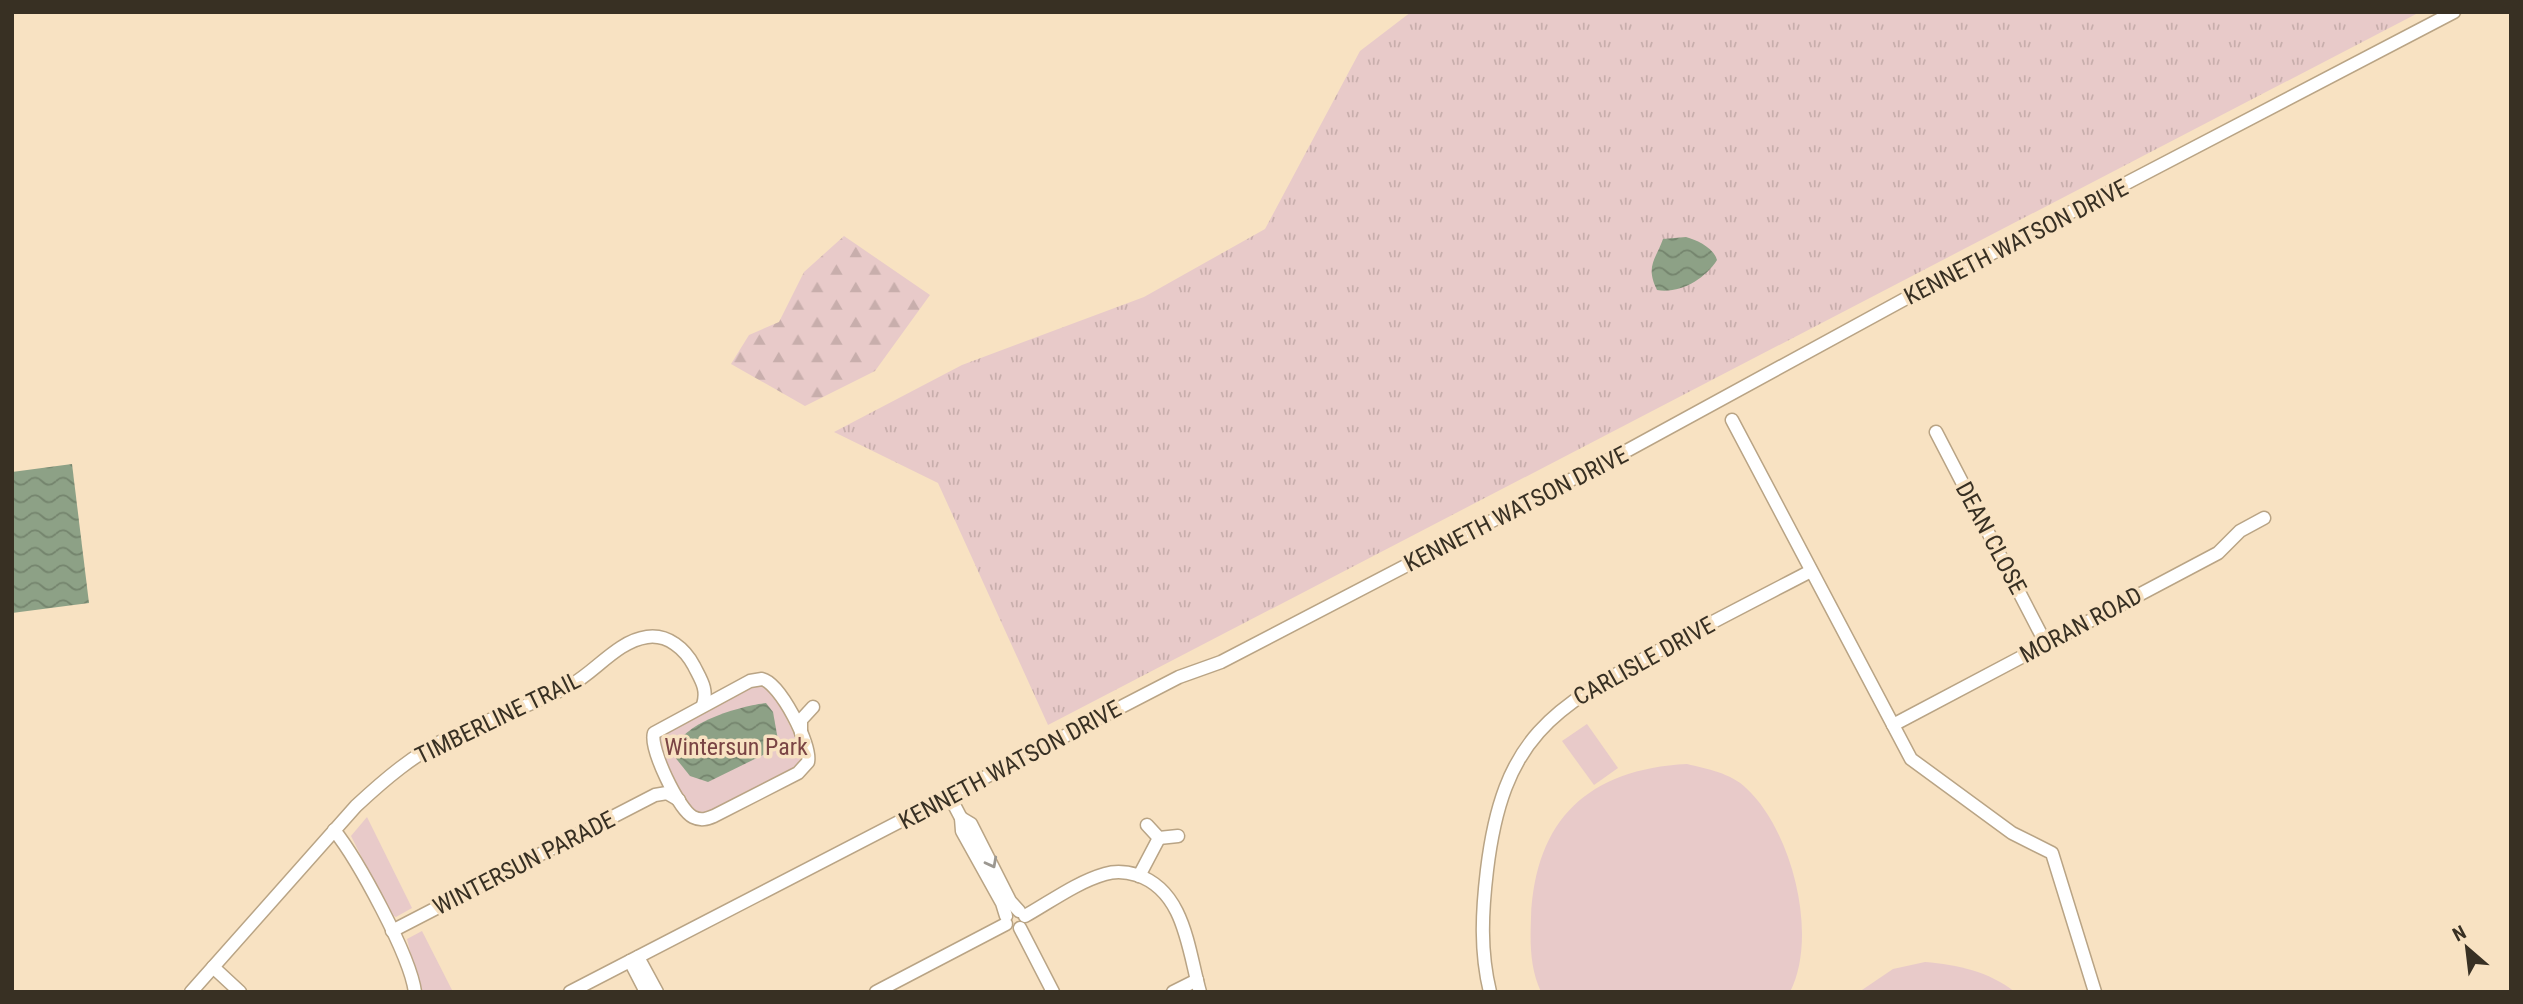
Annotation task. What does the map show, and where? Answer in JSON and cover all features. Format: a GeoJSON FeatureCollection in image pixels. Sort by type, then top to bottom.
{"type":"FeatureCollection","features":[{"type":"Feature","properties":{"kind":"street","name":"KENNETH WATSON DRIVE"},"geometry":{"type":"LineString","coordinates":[[570,992],[1179,677],[1221,662],[1630,449],[1913,294],[2454,12]]}},
{"type":"Feature","properties":{"kind":"street"},"geometry":{"type":"LineString","coordinates":[[1732,420],[1911,759],[1922,770],[2019,837],[2052,853],[2095,992]]}},
{"type":"Feature","properties":{"kind":"street","name":"DEAN CLOSE"},"geometry":{"type":"LineString","coordinates":[[1936,432],[2046,643]]}},
{"type":"Feature","properties":{"kind":"street","name":"MORAN ROAD"},"geometry":{"type":"LineString","coordinates":[[1893,726],[2218,553],[2240,531],[2264,518]]}},
{"type":"Feature","properties":{"kind":"street","name":"CARLISLE DRIVE"},"geometry":{"type":"LineString","coordinates":[[1490,992],[1483,955],[1483,918],[1493,829],[1511,774],[1539,732],[1560,710],[1596,684],[1811,571]]}},
{"type":"Feature","properties":{"kind":"street","name":"TIMBERLINE TRAIL"},"geometry":{"type":"LineString","coordinates":[[191,992],[334,830],[383,780],[430,748],[555,693],[634,641],[651,637],[676,645],[688,656],[706,694],[703,705]]}},
{"type":"Feature","properties":{"kind":"street"},"geometry":{"type":"LineString","coordinates":[[764,679],[776,687],[801,733],[809,751],[809,760],[798,773],[707,819],[691,816],[679,800],[653,748],[654,733],[725,694],[750,681],[764,679]]}},
{"type":"Feature","properties":{"kind":"street"},"geometry":{"type":"LineString","coordinates":[[703,685],[713,692],[725,694]]}},
{"type":"Feature","properties":{"kind":"street"},"geometry":{"type":"LineString","coordinates":[[785,702],[798,709],[813,707],[801,720],[801,733]]}},
{"type":"Feature","properties":{"kind":"street"},"geometry":{"type":"LineString","coordinates":[[655,795],[664,784],[665,773]]}},
{"type":"Feature","properties":{"kind":"street"},"geometry":{"type":"LineString","coordinates":[[655,795],[667,793],[679,800]]}},
{"type":"Feature","properties":{"kind":"street","name":"WINTERSUN PARADE"},"geometry":{"type":"LineString","coordinates":[[392,931],[655,795]]}},
{"type":"Feature","properties":{"kind":"street"},"geometry":{"type":"LineString","coordinates":[[950,797],[961,818],[961,831],[1006,920]]}},
{"type":"Feature","properties":{"kind":"street"},"geometry":{"type":"LineString","coordinates":[[961,818],[971,824],[1021,918],[1053,992]]}},
{"type":"Feature","properties":{"kind":"street"},"geometry":{"type":"LineString","coordinates":[[1147,825],[1160,838]]}},
{"type":"Feature","properties":{"kind":"street"},"geometry":{"type":"LineString","coordinates":[[334,830],[392,931],[408,964],[415,992]]}},
{"type":"Feature","properties":{"kind":"street"},"geometry":{"type":"LineString","coordinates":[[1160,838],[1178,836]]}},
{"type":"Feature","properties":{"kind":"street"},"geometry":{"type":"LineString","coordinates":[[1139,876],[1160,838]]}},
{"type":"Feature","properties":{"kind":"street"},"geometry":{"type":"LineString","coordinates":[[1021,918],[1105,874],[1125,872],[1139,876],[1164,891],[1179,914],[1198,986],[1173,992]]}},
{"type":"Feature","properties":{"kind":"street"},"geometry":{"type":"LineString","coordinates":[[876,992],[1006,920],[1010,911],[1021,918]]}},
{"type":"Feature","properties":{"kind":"street"},"geometry":{"type":"LineString","coordinates":[[634,959],[646,992]]}},
{"type":"Feature","properties":{"kind":"street"},"geometry":{"type":"LineString","coordinates":[[634,959],[657,992]]}},
{"type":"Feature","properties":{"kind":"street"},"geometry":{"type":"LineString","coordinates":[[213,967],[240,992]]}},
{"type":"Feature","properties":{"kind":"green space"},"geometry":{"type":"Polygon","coordinates":[[[1411,12],[2420,12],[1048,725],[938,483],[834,432],[962,365],[1144,297],[1265,229],[1360,51],[1411,12]]]}},
{"type":"Feature","properties":{"kind":"green space"},"geometry":{"type":"Polygon","coordinates":[[[844,236],[930,295],[875,371],[805,406],[731,364],[749,335],[779,322],[804,272],[844,236]]]}},
{"type":"Feature","properties":{"kind":"green space","name":"Wintersun Park"},"geometry":{"type":"Polygon","coordinates":[[[757,683],[774,692],[805,758],[797,769],[710,813],[695,811],[672,775],[662,753],[660,736],[757,683]]]}},
{"type":"Feature","properties":{"kind":"green space"},"geometry":{"type":"Polygon","coordinates":[[[1587,724],[1618,768],[1594,785],[1562,741],[1587,724]]]}},
{"type":"Feature","properties":{"kind":"green space"},"geometry":{"type":"Polygon","coordinates":[[[1687,764],[1718,772],[1746,788],[1762,807],[1788,856],[1801,914],[1802,942],[1798,969],[1790,992],[1541,992],[1532,956],[1531,918],[1535,883],[1543,853],[1556,827],[1574,806],[1596,789],[1622,776],[1652,768],[1687,764]]]}},
{"type":"Feature","properties":{"kind":"green space"},"geometry":{"type":"Polygon","coordinates":[[[367,817],[412,908],[396,917],[390,914],[351,836],[367,817]]]}},
{"type":"Feature","properties":{"kind":"green space"},"geometry":{"type":"Polygon","coordinates":[[[422,931],[453,992],[420,992],[407,939],[422,931]]]}},
{"type":"Feature","properties":{"kind":"green space"},"geometry":{"type":"Polygon","coordinates":[[[1925,962],[1972,970],[2015,992],[1859,992],[1893,969],[1925,962]]]}},
{"type":"Feature","properties":{"kind":"water"},"geometry":{"type":"Polygon","coordinates":[[[1686,237],[1709,248],[1717,260],[1691,284],[1674,290],[1657,290],[1652,269],[1663,239],[1686,237]]]}},
{"type":"Feature","properties":{"kind":"water"},"geometry":{"type":"Polygon","coordinates":[[[72,464],[89,603],[12,613],[12,472],[72,464]]]}},
{"type":"Feature","properties":{"kind":"water"},"geometry":{"type":"Polygon","coordinates":[[[766,703],[773,712],[778,740],[767,753],[708,782],[690,776],[674,756],[677,745],[696,726],[725,713],[766,703]]]}}]}
